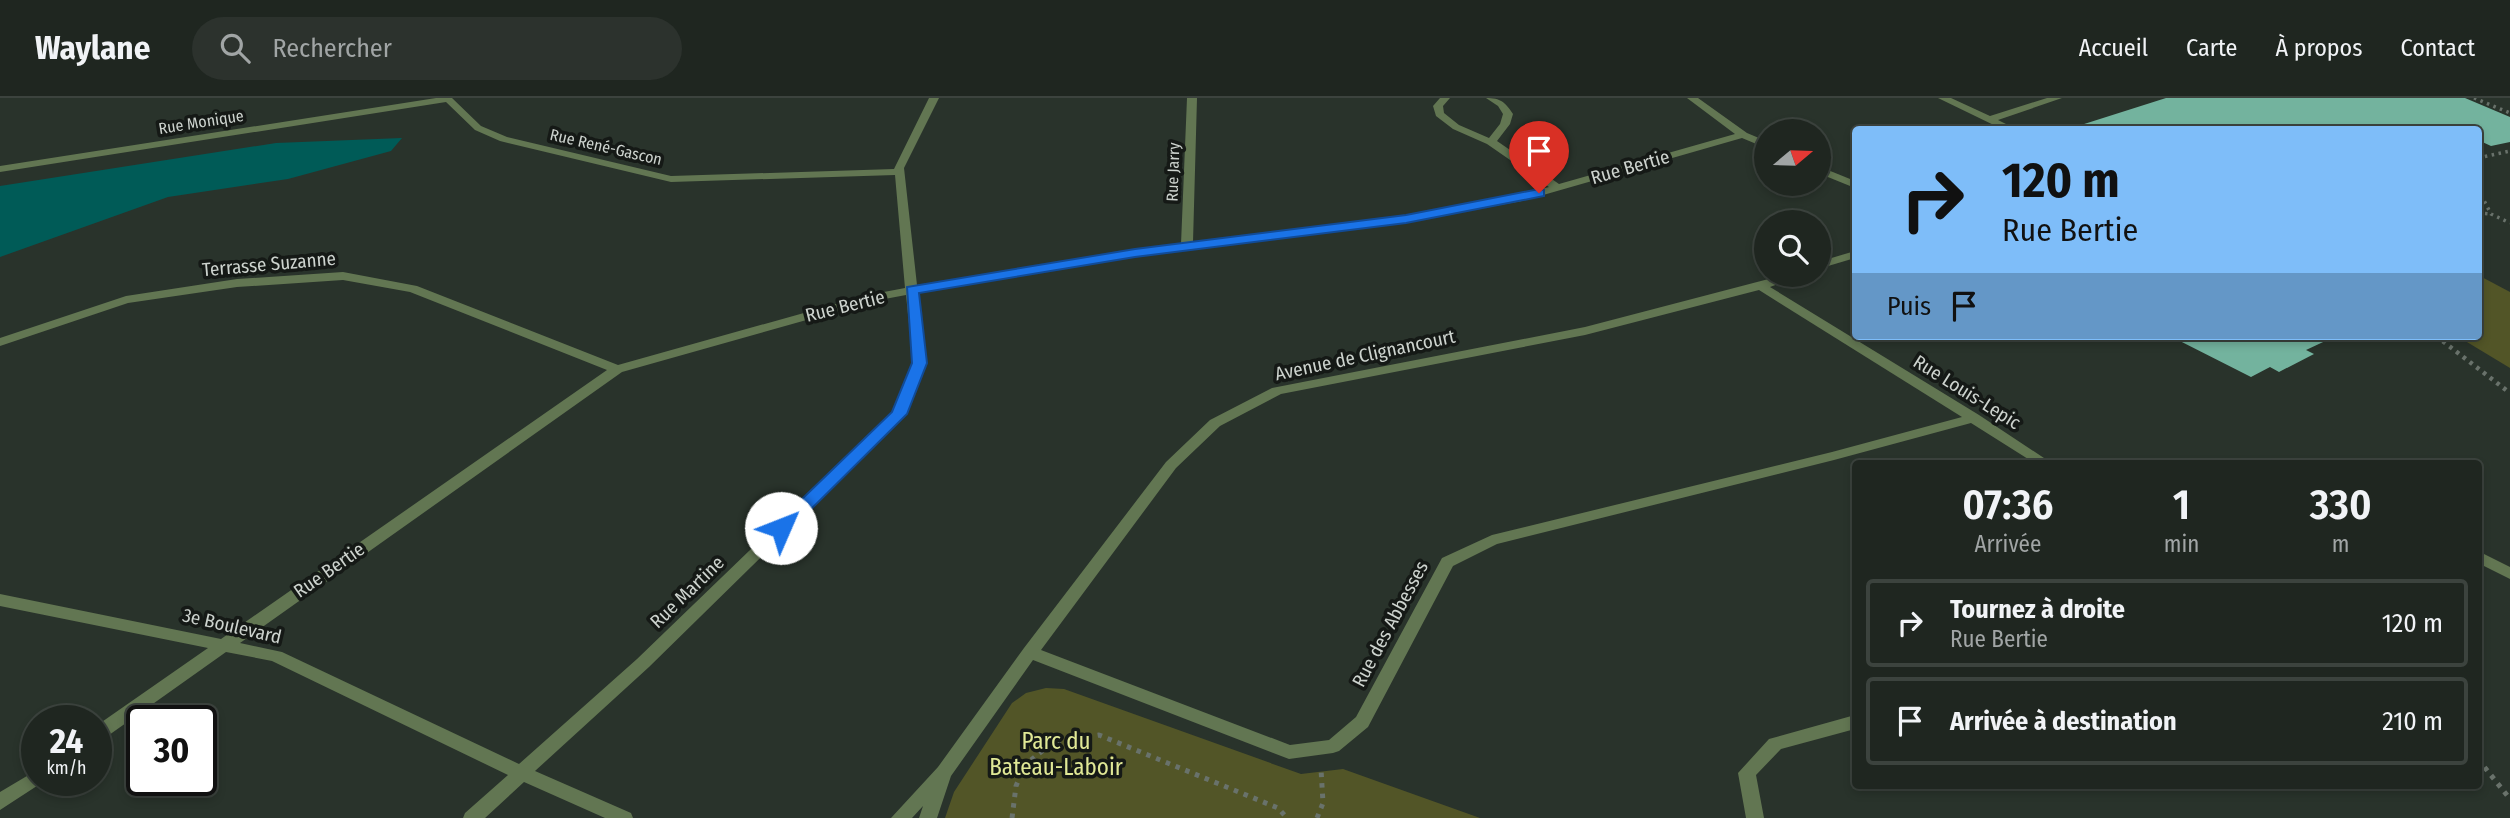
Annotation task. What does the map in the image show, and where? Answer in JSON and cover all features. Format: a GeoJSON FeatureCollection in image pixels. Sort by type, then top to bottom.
{"type":"FeatureCollection","features":[{"type":"Feature","properties":{"kind":"street"},"geometry":{"type":"LineString","coordinates":[[899,172],[934,98]]}},
{"type":"Feature","properties":{"kind":"street","name":"Rue Jarry"},"geometry":{"type":"LineString","coordinates":[[1187,247],[1192,98]]}},
{"type":"Feature","properties":{"kind":"street"},"geometry":{"type":"LineString","coordinates":[[1445,98],[1438,106],[1439,114],[1456,127],[1491,142],[1557,188]]}},
{"type":"Feature","properties":{"kind":"street"},"geometry":{"type":"LineString","coordinates":[[1491,98],[1501,104],[1508,114],[1505,124],[1491,142]]}},
{"type":"Feature","properties":{"kind":"street"},"geometry":{"type":"LineString","coordinates":[[1692,98],[1743,135],[1754,140]]}},
{"type":"Feature","properties":{"kind":"street"},"geometry":{"type":"LineString","coordinates":[[1943,98],[2005,126]]}},
{"type":"Feature","properties":{"kind":"street"},"geometry":{"type":"LineString","coordinates":[[1990,119],[2057,98]]}},
{"type":"Feature","properties":{"kind":"street","name":"Rue René-Gascon"},"geometry":{"type":"LineString","coordinates":[[447,99],[478,128],[504,139],[671,179],[899,172]]}},
{"type":"Feature","properties":{"kind":"street","name":"Rue Monique"},"geometry":{"type":"LineString","coordinates":[[0,169],[447,99]]}},
{"type":"Feature","properties":{"kind":"street","name":"Rue Bertie"},"geometry":{"type":"LineString","coordinates":[[112,724],[617,369],[912,290],[1187,247],[1406,219],[1522,198],[1743,135]]}},
{"type":"Feature","properties":{"kind":"street","name":"Rue Martine"},"geometry":{"type":"LineString","coordinates":[[472,818],[519,772],[643,663],[899,414],[919,363],[899,172]]}},
{"type":"Feature","properties":{"kind":"street"},"geometry":{"type":"LineString","coordinates":[[1831,175],[1852,184]]}},
{"type":"Feature","properties":{"kind":"street"},"geometry":{"type":"LineString","coordinates":[[1831,262],[1852,255]]}},
{"type":"Feature","properties":{"kind":"street","name":"Terrasse Suzanne"},"geometry":{"type":"LineString","coordinates":[[0,342],[126,300],[237,284],[343,276],[413,289],[617,369]]}},
{"type":"Feature","properties":{"kind":"street","name":"Avenue de Clignancourt"},"geometry":{"type":"LineString","coordinates":[[944,772],[1030,652],[1171,465],[1215,424],[1276,391],[1585,331],[1757,287]]}},
{"type":"Feature","properties":{"kind":"street","name":"Rue Louis-Lepic"},"geometry":{"type":"LineString","coordinates":[[1763,287],[2040,460]]}},
{"type":"Feature","properties":{"kind":"street","name":"Rue des Abbesses"},"geometry":{"type":"LineString","coordinates":[[1030,652],[1289,752],[1333,746],[1362,722],[1447,562],[1492,540],[1834,456],[1973,418]]}},
{"type":"Feature","properties":{"kind":"street"},"geometry":{"type":"LineString","coordinates":[[2482,558],[2510,574]]}},
{"type":"Feature","properties":{"kind":"street","name":"3e Boulevard"},"geometry":{"type":"LineString","coordinates":[[0,600],[276,656],[519,772],[624,818]]}},
{"type":"Feature","properties":{"kind":"street"},"geometry":{"type":"LineString","coordinates":[[1755,818],[1748,773],[1775,744],[1852,723]]}},
{"type":"Feature","properties":{"kind":"street"},"geometry":{"type":"LineString","coordinates":[[900,818],[944,772]]}},
{"type":"Feature","properties":{"kind":"street"},"geometry":{"type":"LineString","coordinates":[[928,818],[944,772]]}},
{"type":"Feature","properties":{"kind":"street"},"geometry":{"type":"LineString","coordinates":[[0,802],[21,787]]}},
{"type":"Feature","properties":{"kind":"path"},"geometry":{"type":"LineString","coordinates":[[2474,98],[2510,113]]}},
{"type":"Feature","properties":{"kind":"path"},"geometry":{"type":"LineString","coordinates":[[2482,157],[2510,151]]}},
{"type":"Feature","properties":{"kind":"path"},"geometry":{"type":"LineString","coordinates":[[2482,196],[2491,214]]}},
{"type":"Feature","properties":{"kind":"path"},"geometry":{"type":"LineString","coordinates":[[2482,213],[2491,214],[2510,223]]}},
{"type":"Feature","properties":{"kind":"path"},"geometry":{"type":"LineString","coordinates":[[2441,340],[2510,393]]}},
{"type":"Feature","properties":{"kind":"path"},"geometry":{"type":"LineString","coordinates":[[1013,818],[1016,786],[1025,765],[1053,742],[1099,735],[1278,808],[1287,818]]}},
{"type":"Feature","properties":{"kind":"path"},"geometry":{"type":"LineString","coordinates":[[2482,765],[2510,799]]}},
{"type":"Feature","properties":{"kind":"path"},"geometry":{"type":"LineString","coordinates":[[1317,818],[1323,803],[1321,769]]}},
{"type":"Feature","properties":{"kind":"green space"},"geometry":{"type":"Polygon","coordinates":[[[2482,277],[2510,292],[2510,368],[2464,340],[2482,340],[2482,277]]]}},
{"type":"Feature","properties":{"kind":"green space","name":"Parc du Bateau-Laboir"},"geometry":{"type":"Polygon","coordinates":[[[1046,688],[1064,689],[1301,774],[1343,769],[1480,818],[945,818],[954,792],[1012,703],[1026,693],[1046,688]]]}},
{"type":"Feature","properties":{"kind":"water"},"geometry":{"type":"Polygon","coordinates":[[[402,138],[391,151],[288,179],[168,197],[0,257],[0,186],[276,143],[402,138]]]}},
{"type":"Feature","properties":{"kind":"building"},"geometry":{"type":"Polygon","coordinates":[[[2166,98],[2465,98],[2510,117],[2510,142],[2491,146],[2482,142],[2482,126],[2081,125],[2166,98]]]}},
{"type":"Feature","properties":{"kind":"building"},"geometry":{"type":"Polygon","coordinates":[[[2178,340],[2327,340],[2306,350],[2314,354],[2279,372],[2270,367],[2251,377],[2178,340]]]}},
{"type":"Feature","properties":{"kind":"route"},"geometry":{"type":"LineString","coordinates":[[781,528],[899,414],[919,363],[912,290],[1135,253],[1406,219],[1539,193]]}}]}
